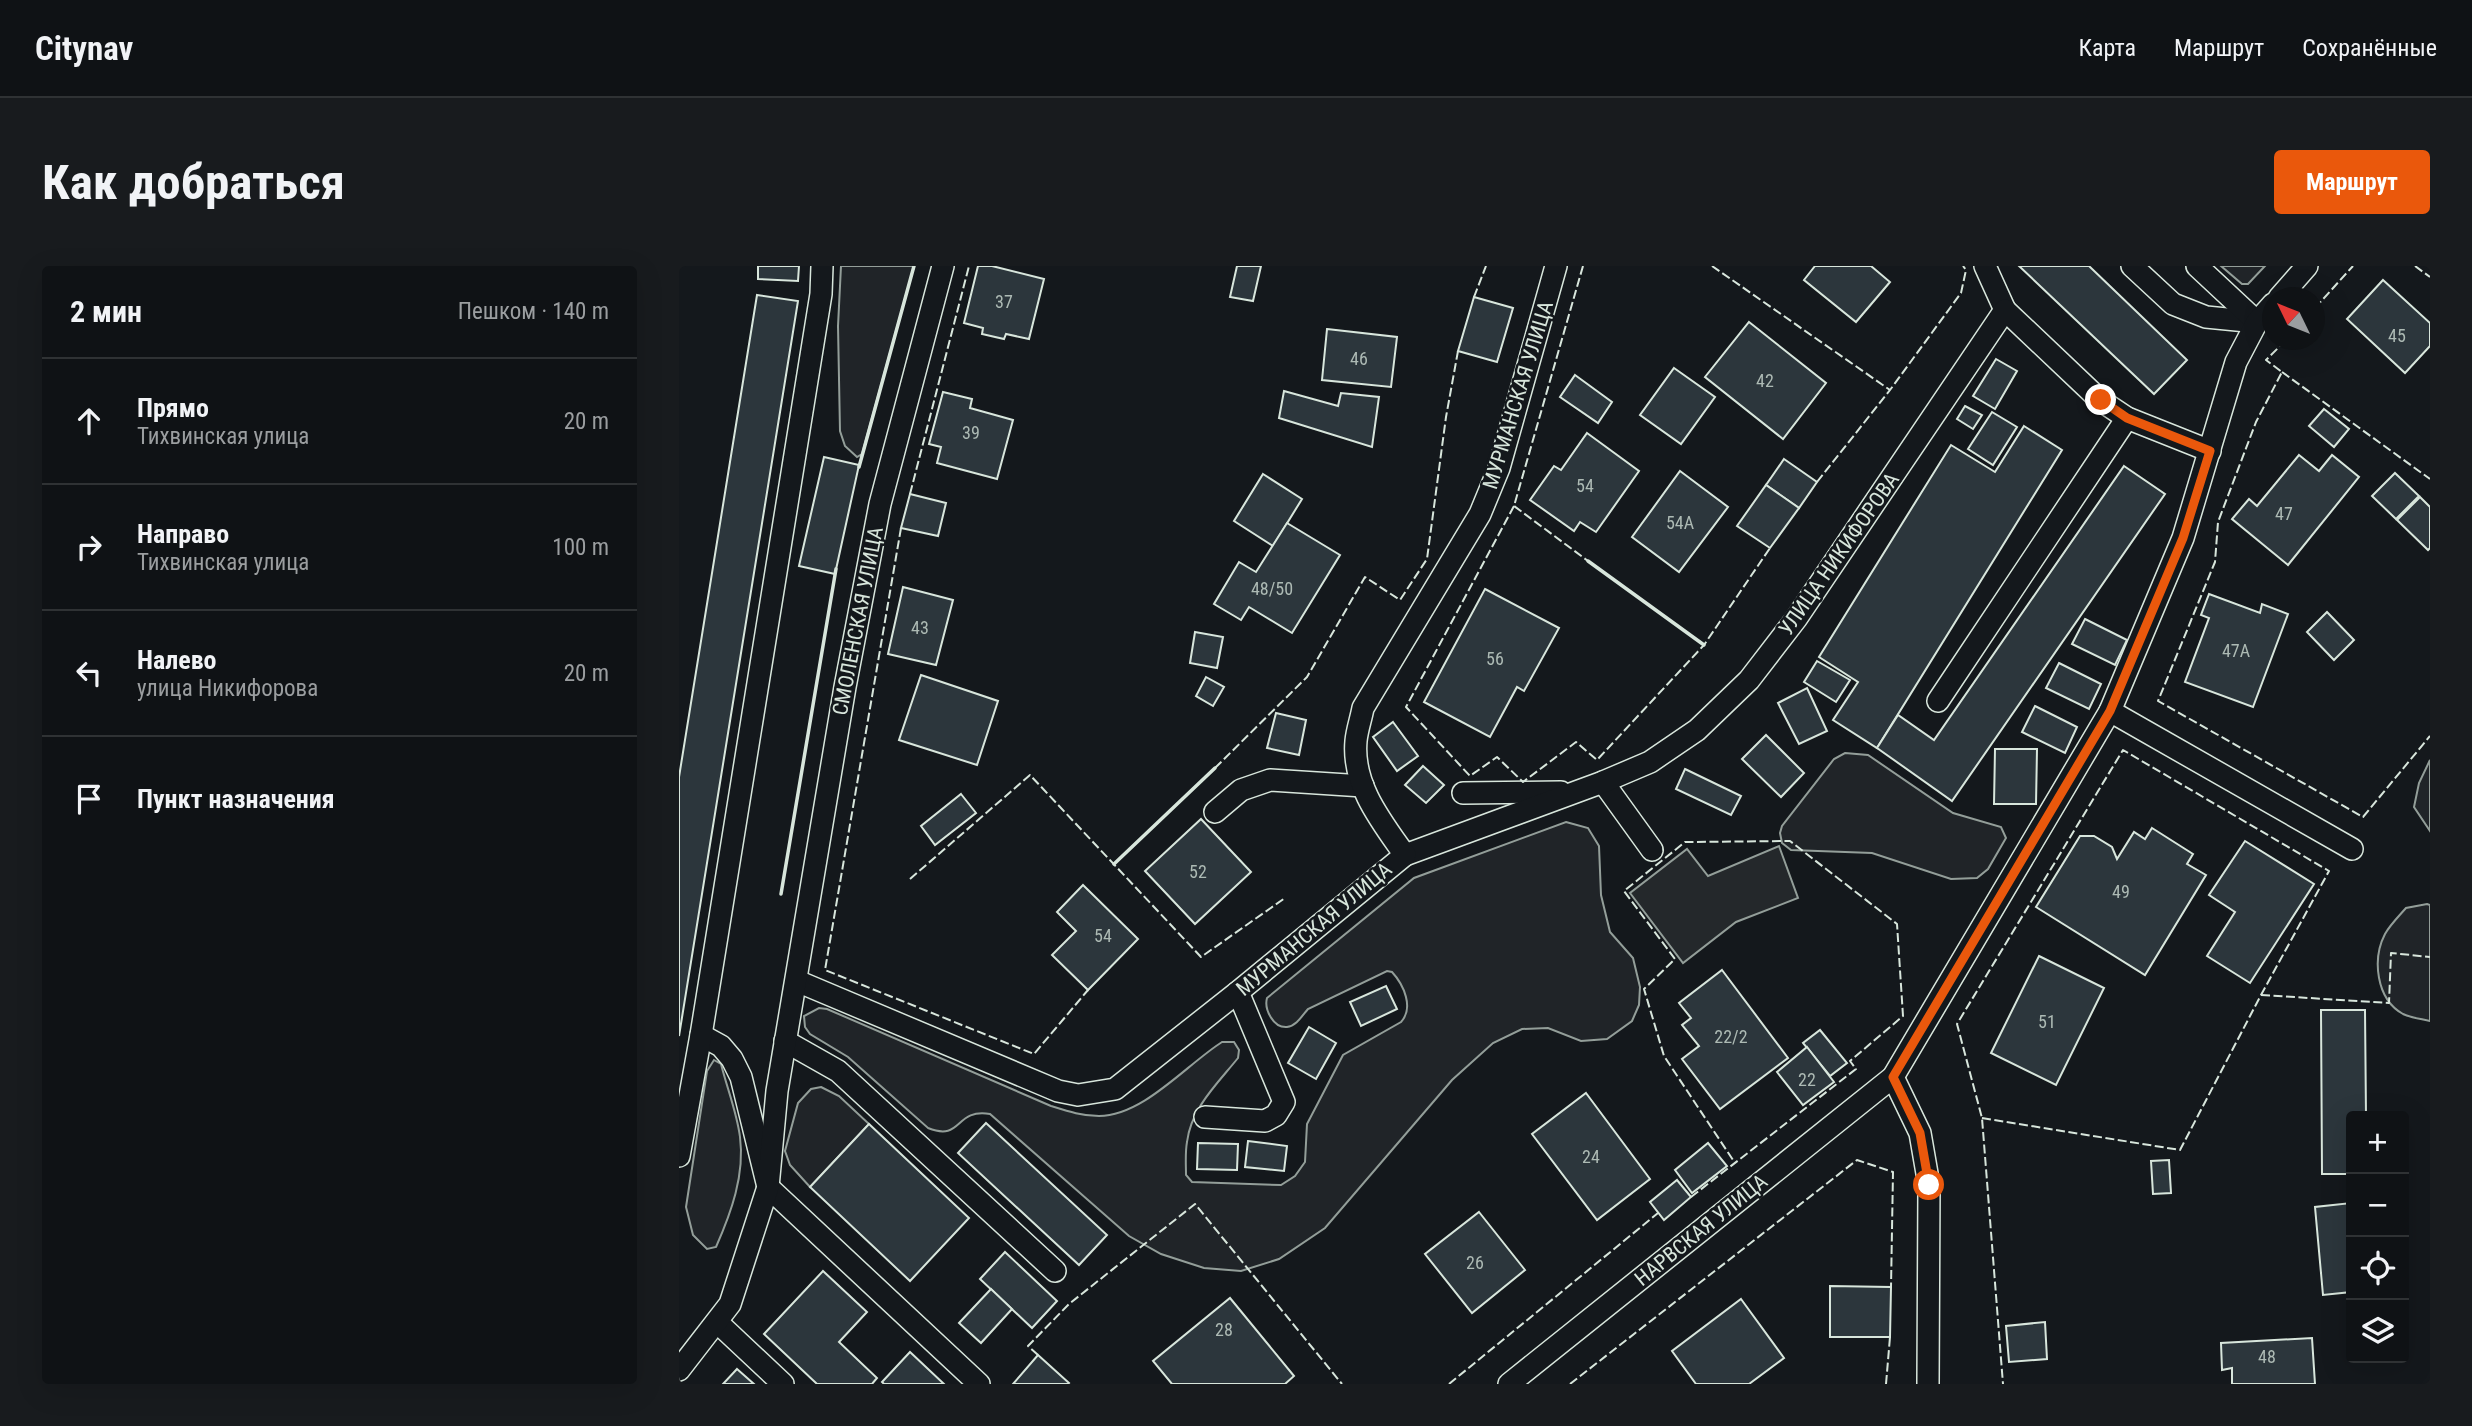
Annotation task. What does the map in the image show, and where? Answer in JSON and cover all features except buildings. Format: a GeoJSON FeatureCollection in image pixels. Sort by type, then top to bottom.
{"type":"FeatureCollection","features":[{"type":"Feature","properties":{"kind":"lane"},"geometry":{"type":"LineString","coordinates":[[679,1156],[821,294],[822,266]]}},
{"type":"Feature","properties":{"kind":"lane","name":"СМОЛЕНСКАЯ УЛИЦА"},"geometry":{"type":"LineString","coordinates":[[679,1370],[730,1304],[768,1187],[777,1091],[845,687],[880,504],[943,266]]}},
{"type":"Feature","properties":{"kind":"lane","name":"МУРМАНСКАЯ УЛИЦА"},"geometry":{"type":"LineString","coordinates":[[797,981],[1058,1091],[1078,1095],[1115,1090],[1405,855],[1374,811],[1363,786],[1356,761],[1356,740],[1363,708],[1480,514],[1499,468],[1556,266]]}},
{"type":"Feature","properties":{"kind":"lane"},"geometry":{"type":"LineString","coordinates":[[1985,266],[2005,310],[2101,400],[2127,418],[2210,451]]}},
{"type":"Feature","properties":{"kind":"lane"},"geometry":{"type":"LineString","coordinates":[[2132,266],[2173,304],[2206,317],[2257,322]]}},
{"type":"Feature","properties":{"kind":"lane"},"geometry":{"type":"LineString","coordinates":[[2197,266],[2257,322]]}},
{"type":"Feature","properties":{"kind":"lane"},"geometry":{"type":"LineString","coordinates":[[2289,287],[2307,266]]}},
{"type":"Feature","properties":{"kind":"lane","name":"УЛИЦА НИКИФОРОВА"},"geometry":{"type":"LineString","coordinates":[[1405,855],[1577,792],[1650,762],[1697,730],[1749,680],[1796,619],[2005,310]]}},
{"type":"Feature","properties":{"kind":"lane"},"geometry":{"type":"LineString","coordinates":[[1928,1384],[1929,1185],[1920,1133],[1893,1077],[2110,711],[2183,538],[2237,362],[2262,316]]}},
{"type":"Feature","properties":{"kind":"lane"},"geometry":{"type":"LineString","coordinates":[[1938,701],[2127,418]]}},
{"type":"Feature","properties":{"kind":"lane"},"geometry":{"type":"LineString","coordinates":[[2110,711],[2352,849]]}},
{"type":"Feature","properties":{"kind":"lane"},"geometry":{"type":"LineString","coordinates":[[1215,812],[1241,790],[1270,780],[1363,786]]}},
{"type":"Feature","properties":{"kind":"lane"},"geometry":{"type":"LineString","coordinates":[[1603,782],[1652,850]]}},
{"type":"Feature","properties":{"kind":"lane"},"geometry":{"type":"LineString","coordinates":[[1462,793],[1577,792]]}},
{"type":"Feature","properties":{"kind":"lane"},"geometry":{"type":"LineString","coordinates":[[1205,1117],[1265,1121],[1276,1115],[1284,1102],[1238,992]]}},
{"type":"Feature","properties":{"kind":"lane"},"geometry":{"type":"LineString","coordinates":[[701,1035],[721,1046],[732,1059],[741,1077],[768,1187],[979,1384]]}},
{"type":"Feature","properties":{"kind":"lane"},"geometry":{"type":"LineString","coordinates":[[785,1041],[838,1070],[1055,1271]]}},
{"type":"Feature","properties":{"kind":"lane","name":"НАРВСКАЯ УЛИЦА"},"geometry":{"type":"LineString","coordinates":[[1509,1384],[1893,1077]]}},
{"type":"Feature","properties":{"kind":"lane"},"geometry":{"type":"LineString","coordinates":[[717,1322],[783,1384]]}},
{"type":"Feature","properties":{"kind":"shaded area"},"geometry":{"type":"Polygon","coordinates":[[[841,266],[914,266],[862,454],[857,457],[845,446],[840,431],[838,326],[841,266]]]}},
{"type":"Feature","properties":{"kind":"shaded area"},"geometry":{"type":"Polygon","coordinates":[[[2221,266],[2265,266],[2248,284],[2242,284],[2221,266]]]}},
{"type":"Feature","properties":{"kind":"shaded area"},"geometry":{"type":"Polygon","coordinates":[[[1845,753],[1868,755],[1953,813],[2001,827],[2006,838],[1988,869],[1977,878],[1951,879],[1872,853],[1791,850],[1782,843],[1782,826],[1834,759],[1845,753]]]}},
{"type":"Feature","properties":{"kind":"shaded area"},"geometry":{"type":"Polygon","coordinates":[[[2430,760],[2430,831],[2414,807],[2419,783],[2430,760]]]}},
{"type":"Feature","properties":{"kind":"shaded area"},"geometry":{"type":"Polygon","coordinates":[[[1566,822],[1588,828],[1599,846],[1601,895],[1610,932],[1633,958],[1640,987],[1639,1005],[1632,1021],[1607,1039],[1581,1041],[1548,1028],[1522,1029],[1493,1043],[1452,1080],[1325,1228],[1279,1259],[1241,1271],[1204,1268],[1161,1254],[1129,1236],[990,1114],[978,1113],[970,1116],[947,1131],[928,1128],[848,1057],[810,1034],[805,1027],[804,1016],[819,1008],[827,1009],[1051,1106],[1099,1116],[1132,1108],[1164,1088],[1222,1042],[1234,1042],[1239,1050],[1238,1058],[1194,1118],[1186,1150],[1186,1175],[1192,1182],[1281,1185],[1295,1176],[1305,1162],[1307,1124],[1343,1055],[1401,1022],[1407,1010],[1407,1003],[1400,983],[1392,972],[1387,971],[1308,1009],[1296,1023],[1287,1027],[1278,1024],[1271,1017],[1267,998],[1414,878],[1566,822]]]}},
{"type":"Feature","properties":{"kind":"shaded area"},"geometry":{"type":"Polygon","coordinates":[[[1779,846],[1798,898],[1736,922],[1683,963],[1630,893],[1687,849],[1708,876],[1779,846]]]}},
{"type":"Feature","properties":{"kind":"shaded area"},"geometry":{"type":"Polygon","coordinates":[[[2430,905],[2430,1021],[2403,1014],[2394,1007],[2382,989],[2378,966],[2381,944],[2392,924],[2406,908],[2430,905]]]}},
{"type":"Feature","properties":{"kind":"shaded area"},"geometry":{"type":"Polygon","coordinates":[[[714,1060],[721,1064],[737,1119],[741,1151],[739,1180],[732,1207],[716,1247],[707,1249],[693,1235],[686,1207],[707,1071],[714,1060]]]}},
{"type":"Feature","properties":{"kind":"shaded area"},"geometry":{"type":"Polygon","coordinates":[[[821,1087],[839,1096],[869,1124],[810,1187],[790,1165],[785,1151],[798,1103],[811,1089],[821,1087]]]}},
{"type":"Feature","properties":{"kind":"fence"},"geometry":{"type":"LineString","coordinates":[[910,494],[969,266]]}},
{"type":"Feature","properties":{"kind":"fence"},"geometry":{"type":"LineString","coordinates":[[1474,297],[1486,266]]}},
{"type":"Feature","properties":{"kind":"fence"},"geometry":{"type":"LineString","coordinates":[[1583,266],[1514,506],[1588,561]]}},
{"type":"Feature","properties":{"kind":"fence"},"geometry":{"type":"LineString","coordinates":[[1712,266],[1890,390]]}},
{"type":"Feature","properties":{"kind":"fence"},"geometry":{"type":"LineString","coordinates":[[1817,482],[1890,390],[1961,293],[1966,270],[1963,266]]}},
{"type":"Feature","properties":{"kind":"fence"},"geometry":{"type":"LineString","coordinates":[[2325,297],[2353,266]]}},
{"type":"Feature","properties":{"kind":"fence"},"geometry":{"type":"LineString","coordinates":[[2415,266],[2430,277]]}},
{"type":"Feature","properties":{"kind":"fence"},"geometry":{"type":"LineString","coordinates":[[2276,350],[2266,360],[2282,372],[2256,422],[2218,522],[2215,562],[2158,701],[2363,817],[2430,736]]}},
{"type":"Feature","properties":{"kind":"fence"},"geometry":{"type":"LineString","coordinates":[[1215,768],[1307,677],[1365,577],[1400,600],[1427,559],[1446,417],[1458,351]]}},
{"type":"Feature","properties":{"kind":"fence"},"geometry":{"type":"LineString","coordinates":[[2282,372],[2430,479]]}},
{"type":"Feature","properties":{"kind":"fence"},"geometry":{"type":"LineString","coordinates":[[1514,506],[1406,707],[1470,776],[1497,757],[1523,782],[1576,742],[1597,760],[1704,645],[1770,548]]}},
{"type":"Feature","properties":{"kind":"fence"},"geometry":{"type":"LineString","coordinates":[[901,528],[825,970],[1034,1054],[1088,990]]}},
{"type":"Feature","properties":{"kind":"fence"},"geometry":{"type":"LineString","coordinates":[[1982,1118],[2180,1150],[2329,871],[2123,750],[1957,1024],[1982,1118],[2003,1384]]}},
{"type":"Feature","properties":{"kind":"fence"},"geometry":{"type":"LineString","coordinates":[[910,879],[1030,775],[1201,957],[1285,898]]}},
{"type":"Feature","properties":{"kind":"fence"},"geometry":{"type":"LineString","coordinates":[[1691,1197],[1856,1069],[1850,1061],[1903,1016],[1897,924],[1790,841],[1685,842],[1624,891],[1675,959],[1644,989],[1664,1056],[1735,1163]]}},
{"type":"Feature","properties":{"kind":"fence"},"geometry":{"type":"LineString","coordinates":[[2261,995],[2389,1003],[2391,953],[2430,957]]}},
{"type":"Feature","properties":{"kind":"fence"},"geometry":{"type":"LineString","coordinates":[[1570,1384],[1857,1160],[1893,1172],[1891,1287]]}},
{"type":"Feature","properties":{"kind":"fence"},"geometry":{"type":"LineString","coordinates":[[1038,1355],[1028,1346],[1069,1304],[1195,1204],[1342,1384]]}},
{"type":"Feature","properties":{"kind":"fence"},"geometry":{"type":"LineString","coordinates":[[1449,1384],[1658,1213]]}},
{"type":"Feature","properties":{"kind":"fence"},"geometry":{"type":"LineString","coordinates":[[1886,1384],[1890,1337]]}},
{"type":"Feature","properties":{"kind":"wall"},"geometry":{"type":"LineString","coordinates":[[859,467],[914,266]]}},
{"type":"Feature","properties":{"kind":"wall"},"geometry":{"type":"LineString","coordinates":[[1588,561],[1704,645]]}},
{"type":"Feature","properties":{"kind":"wall"},"geometry":{"type":"LineString","coordinates":[[781,894],[836,569]]}},
{"type":"Feature","properties":{"kind":"wall"},"geometry":{"type":"LineString","coordinates":[[1114,864],[1215,768]]}},
{"type":"Feature","properties":{"kind":"route"},"geometry":{"type":"LineString","coordinates":[[1929,1185],[1920,1133],[1893,1077],[2110,711],[2183,538],[2210,451],[2127,418],[2101,400]]}}]}
